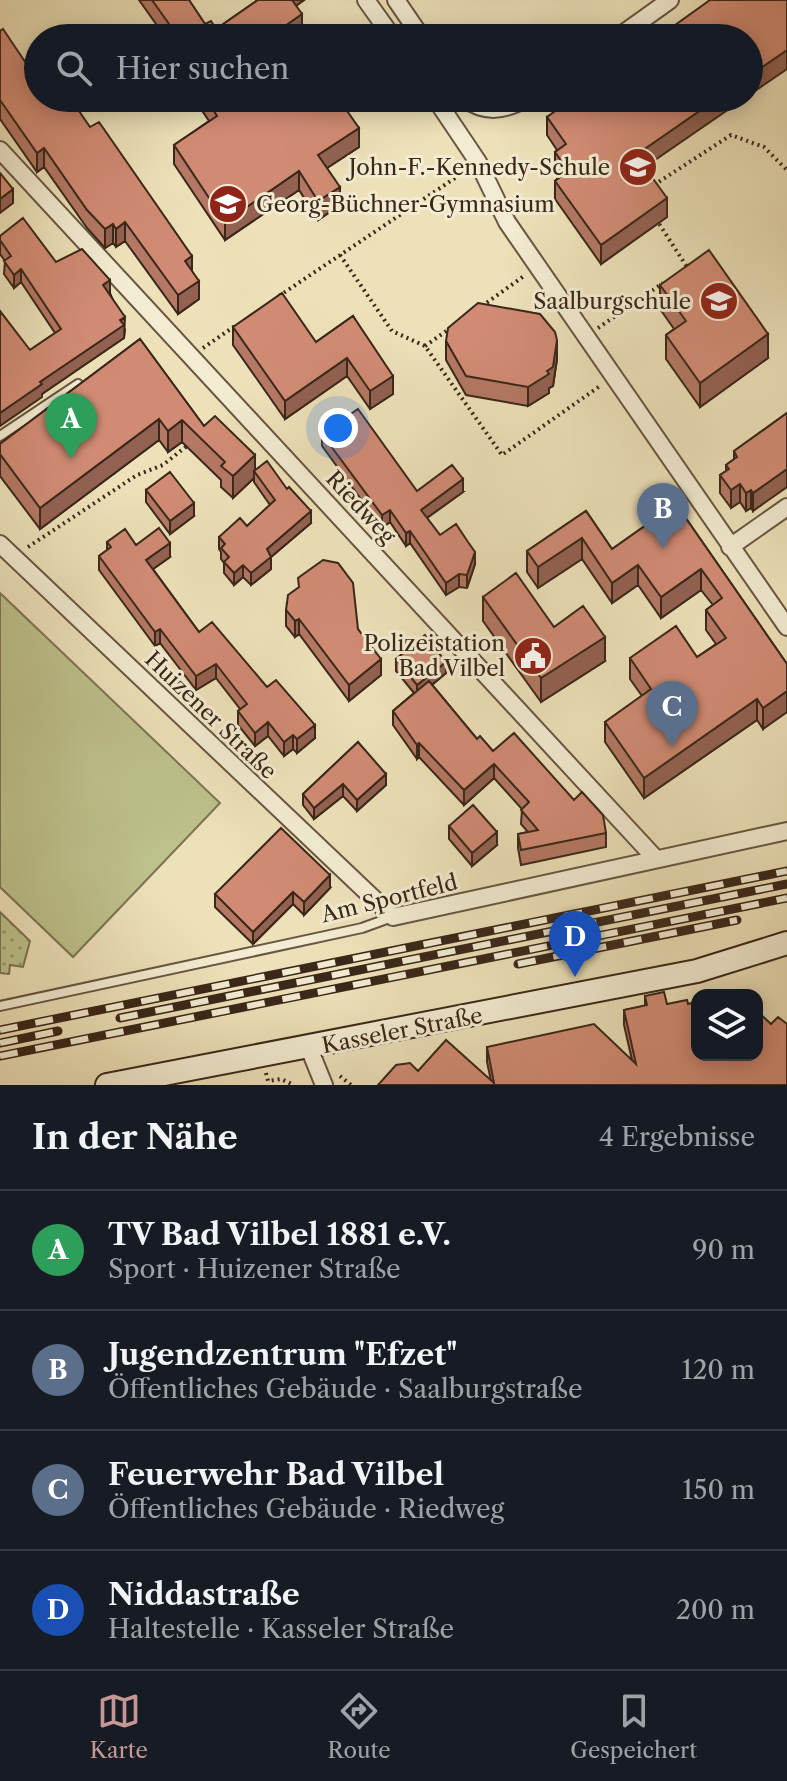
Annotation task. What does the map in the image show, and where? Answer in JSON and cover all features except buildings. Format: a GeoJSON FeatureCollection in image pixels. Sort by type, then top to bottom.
{"type":"FeatureCollection","features":[{"type":"Feature","properties":{"kind":"main road","name":"Kasseler Straße"},"geometry":{"type":"LineString","coordinates":[[697,971],[787,943]]}},
{"type":"Feature","properties":{"kind":"main road","name":"Kasseler Straße"},"geometry":{"type":"LineString","coordinates":[[107,1085],[697,971],[787,958]]}},
{"type":"Feature","properties":{"kind":"street"},"geometry":{"type":"LineString","coordinates":[[366,0],[383,24]]}},
{"type":"Feature","properties":{"kind":"street"},"geometry":{"type":"LineString","coordinates":[[396,0],[412,24]]}},
{"type":"Feature","properties":{"kind":"street"},"geometry":{"type":"LineString","coordinates":[[637,24],[670,0]]}},
{"type":"Feature","properties":{"kind":"street"},"geometry":{"type":"LineString","coordinates":[[444,112],[478,162],[507,222],[787,627]]}},
{"type":"Feature","properties":{"kind":"street","name":"Riedweg"},"geometry":{"type":"LineString","coordinates":[[0,150],[656,859]]}},
{"type":"Feature","properties":{"kind":"street"},"geometry":{"type":"LineString","coordinates":[[730,547],[787,507]]}},
{"type":"Feature","properties":{"kind":"street","name":"Huizener Straße"},"geometry":{"type":"LineString","coordinates":[[0,544],[393,917]]}},
{"type":"Feature","properties":{"kind":"street","name":"Am Sportfeld"},"geometry":{"type":"LineString","coordinates":[[393,917],[787,831]]}},
{"type":"Feature","properties":{"kind":"street"},"geometry":{"type":"LineString","coordinates":[[309,1048],[324,1085]]}},
{"type":"Feature","properties":{"kind":"lane"},"geometry":{"type":"LineString","coordinates":[[0,436],[78,384]]}},
{"type":"Feature","properties":{"kind":"lane","name":"Am Sportfeld"},"geometry":{"type":"LineString","coordinates":[[0,1006],[362,928],[393,917]]}},
{"type":"Feature","properties":{"kind":"path"},"geometry":{"type":"LineString","coordinates":[[649,188],[731,135],[764,147],[787,170]]}},
{"type":"Feature","properties":{"kind":"path"},"geometry":{"type":"LineString","coordinates":[[277,297],[478,162]]}},
{"type":"Feature","properties":{"kind":"path"},"geometry":{"type":"LineString","coordinates":[[653,215],[689,265],[676,274]]}},
{"type":"Feature","properties":{"kind":"path"},"geometry":{"type":"LineString","coordinates":[[340,255],[392,331],[425,346],[502,455],[614,376]]}},
{"type":"Feature","properties":{"kind":"path"},"geometry":{"type":"LineString","coordinates":[[475,311],[538,267]]}},
{"type":"Feature","properties":{"kind":"path"},"geometry":{"type":"LineString","coordinates":[[586,336],[663,283]]}},
{"type":"Feature","properties":{"kind":"path"},"geometry":{"type":"LineString","coordinates":[[425,346],[462,320]]}},
{"type":"Feature","properties":{"kind":"path"},"geometry":{"type":"LineString","coordinates":[[191,356],[240,323]]}},
{"type":"Feature","properties":{"kind":"path"},"geometry":{"type":"LineString","coordinates":[[14,556],[137,475],[163,465],[194,440]]}},
{"type":"Feature","properties":{"kind":"path"},"geometry":{"type":"LineString","coordinates":[[339,1074],[351,1085]]}},
{"type":"Feature","properties":{"kind":"green space"},"geometry":{"type":"Polygon","coordinates":[[[0,593],[220,803],[73,957],[0,887],[0,593]]]}},
{"type":"Feature","properties":{"kind":"green space"},"geometry":{"type":"Polygon","coordinates":[[[0,912],[30,941],[23,967],[10,965],[9,974],[0,973],[0,912]]]}},
{"type":"Feature","properties":{"kind":"railway"},"geometry":{"type":"LineString","coordinates":[[0,1030],[787,871]]}},
{"type":"Feature","properties":{"kind":"railway"},"geometry":{"type":"LineString","coordinates":[[120,1018],[787,884]]}},
{"type":"Feature","properties":{"kind":"railway"},"geometry":{"type":"LineString","coordinates":[[0,1056],[787,898]]}},
{"type":"Feature","properties":{"kind":"railway"},"geometry":{"type":"LineString","coordinates":[[518,964],[737,920]]}},
{"type":"Feature","properties":{"kind":"railway"},"geometry":{"type":"LineString","coordinates":[[0,1043],[58,1031]]}},
{"type":"Feature","properties":{"kind":"place","name":"John-F.-Kennedy-Schule"},"geometry":{"type":"Point","coordinates":[638,167]}},
{"type":"Feature","properties":{"kind":"place","name":"Georg-Büchner-Gymnasium"},"geometry":{"type":"Point","coordinates":[228,204]}},
{"type":"Feature","properties":{"kind":"place","name":"Saalburgschule"},"geometry":{"type":"Point","coordinates":[719,301]}},
{"type":"Feature","properties":{"kind":"place","name":"TV Bad Vilbel 1881 e.V."},"geometry":{"type":"Point","coordinates":[71,459]}},
{"type":"Feature","properties":{"kind":"place","name":"Jugendzentrum \"Efzet\""},"geometry":{"type":"Point","coordinates":[663,549]}},
{"type":"Feature","properties":{"kind":"place","name":"Polizeistation Bad Vilbel"},"geometry":{"type":"Point","coordinates":[533,656]}},
{"type":"Feature","properties":{"kind":"place","name":"Feuerwehr Bad Vilbel"},"geometry":{"type":"Point","coordinates":[672,747]}},
{"type":"Feature","properties":{"kind":"place","name":"Niddastraße"},"geometry":{"type":"Point","coordinates":[575,977]}}]}
